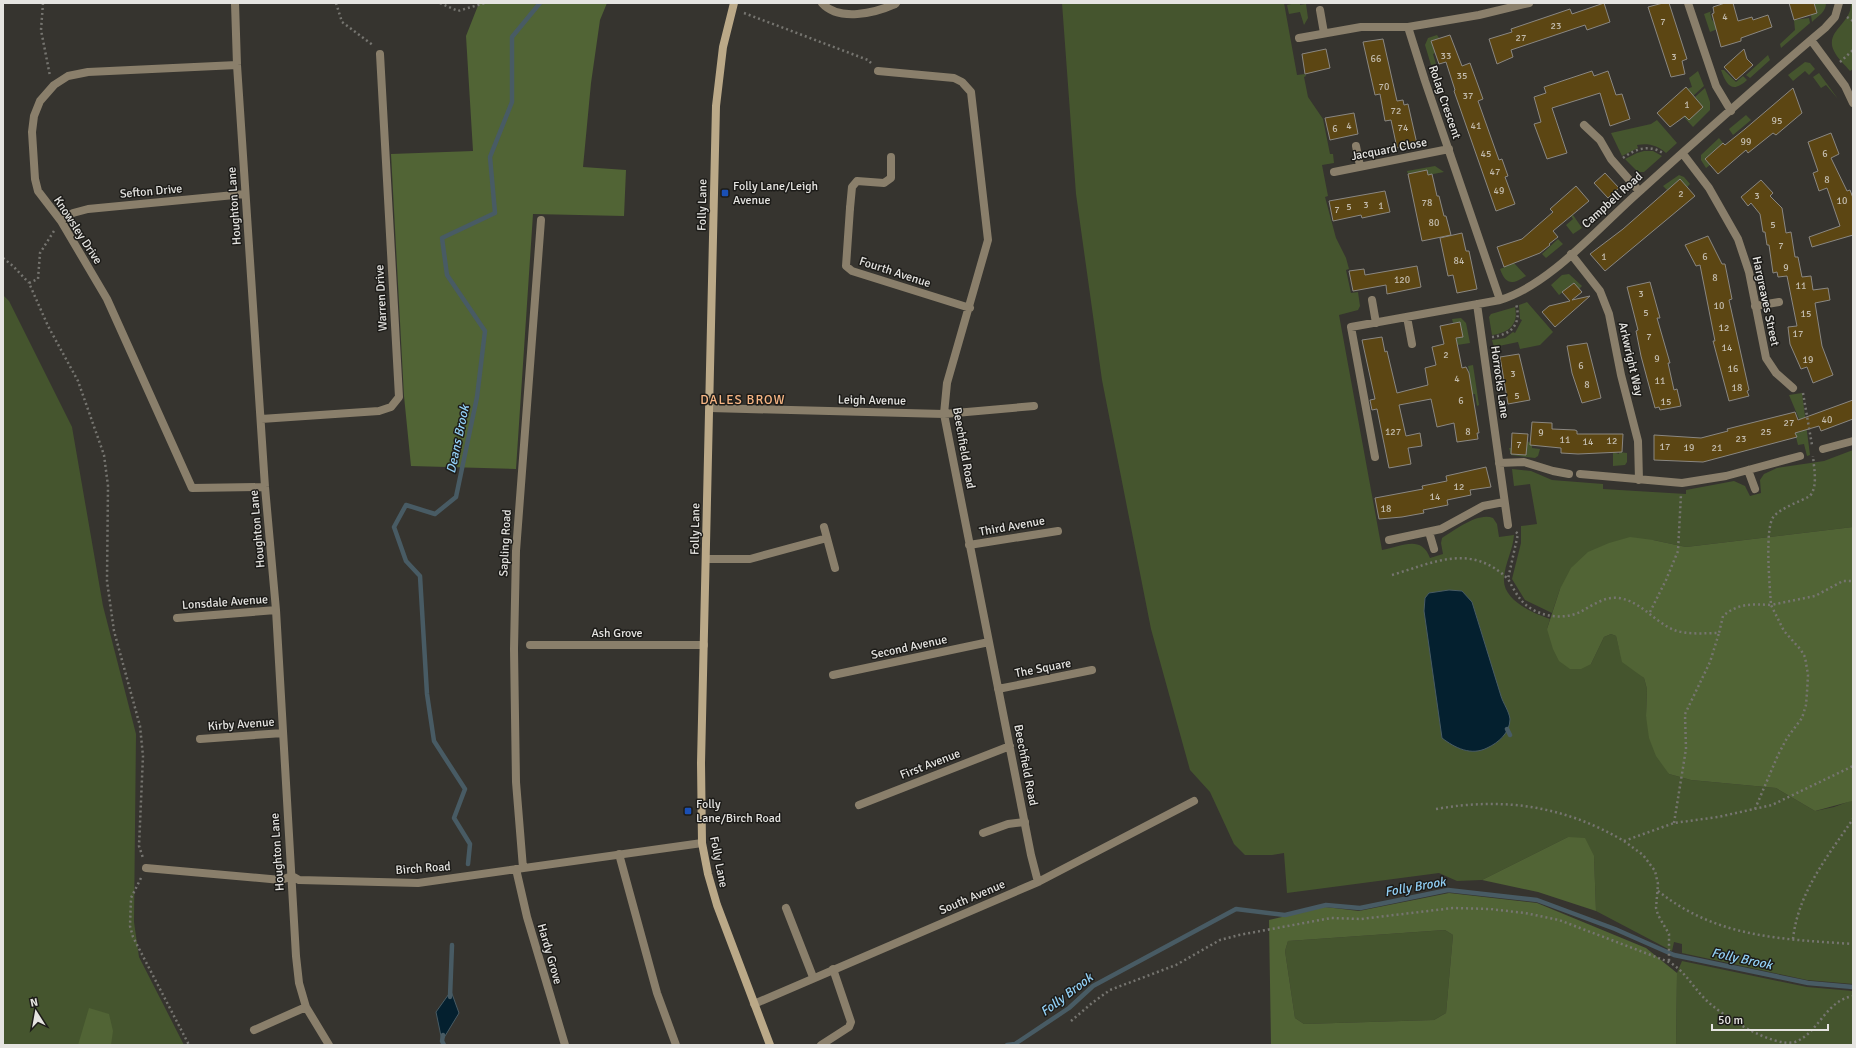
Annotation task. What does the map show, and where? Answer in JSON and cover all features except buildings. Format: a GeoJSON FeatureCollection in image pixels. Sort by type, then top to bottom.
{"type":"FeatureCollection","features":[{"type":"Feature","properties":{"kind":"main road","name":"Folly Lane"},"geometry":{"type":"LineString","coordinates":[[733,6],[723,47],[716,106],[710,408],[700,776],[702,843],[712,891],[770,1045]]}},
{"type":"Feature","properties":{"kind":"street","name":"Houghton Lane"},"geometry":{"type":"LineString","coordinates":[[235,3],[237,65],[265,487],[276,610],[296,963],[299,983],[306,1007],[329,1045]]}},
{"type":"Feature","properties":{"kind":"street"},"geometry":{"type":"LineString","coordinates":[[822,3],[827,8],[850,14],[883,10],[896,4]]}},
{"type":"Feature","properties":{"kind":"street"},"geometry":{"type":"LineString","coordinates":[[1299,38],[1368,27],[1408,27],[1479,15],[1529,3]]}},
{"type":"Feature","properties":{"kind":"street"},"geometry":{"type":"LineString","coordinates":[[1688,3],[1716,86],[1730,111]]}},
{"type":"Feature","properties":{"kind":"street","name":"Campbell Road"},"geometry":{"type":"LineString","coordinates":[[1375,457],[1351,327],[1500,300],[1513,296],[1531,286],[1571,254],[1639,191],[1683,154],[1832,21],[1838,12],[1839,3]]}},
{"type":"Feature","properties":{"kind":"street"},"geometry":{"type":"LineString","coordinates":[[1320,10],[1324,33]]}},
{"type":"Feature","properties":{"kind":"street","name":"Rolag Crescent"},"geometry":{"type":"LineString","coordinates":[[1408,27],[1500,300]]}},
{"type":"Feature","properties":{"kind":"street"},"geometry":{"type":"LineString","coordinates":[[1811,40],[1833,68],[1845,86],[1853,103]]}},
{"type":"Feature","properties":{"kind":"street","name":"Warren Drive"},"geometry":{"type":"LineString","coordinates":[[261,419],[378,411],[391,407],[399,397],[380,54]]}},
{"type":"Feature","properties":{"kind":"street","name":"Knowsley Drive"},"geometry":{"type":"LineString","coordinates":[[237,65],[88,72],[68,76],[54,85],[40,101],[34,116],[32,132],[35,179],[38,191],[61,221],[107,299],[192,488],[265,487]]}},
{"type":"Feature","properties":{"kind":"street","name":"Beechfield Road"},"geometry":{"type":"LineString","coordinates":[[878,71],[954,78],[962,82],[970,92],[988,240],[970,308],[947,383],[944,414],[998,689],[1038,882]]}},
{"type":"Feature","properties":{"kind":"street"},"geometry":{"type":"LineString","coordinates":[[1584,125],[1600,140],[1615,164],[1639,191]]}},
{"type":"Feature","properties":{"kind":"street"},"geometry":{"type":"LineString","coordinates":[[1356,146],[1360,166]]}},
{"type":"Feature","properties":{"kind":"street","name":"Jacquard Close"},"geometry":{"type":"LineString","coordinates":[[1334,172],[1449,149]]}},
{"type":"Feature","properties":{"kind":"street","name":"Hargreaves Street"},"geometry":{"type":"LineString","coordinates":[[1683,154],[1709,188],[1738,239],[1748,267],[1766,358],[1776,373],[1793,388]]}},
{"type":"Feature","properties":{"kind":"street","name":"Fourth Avenue"},"geometry":{"type":"LineString","coordinates":[[891,157],[891,178],[884,183],[857,181],[852,187],[846,266],[852,271],[970,308]]}},
{"type":"Feature","properties":{"kind":"street","name":"Sefton Drive"},"geometry":{"type":"LineString","coordinates":[[61,221],[73,213],[88,209],[246,194]]}},
{"type":"Feature","properties":{"kind":"street","name":"Sapling Road"},"geometry":{"type":"LineString","coordinates":[[520,868],[516,782],[514,649],[516,551],[541,220]]}},
{"type":"Feature","properties":{"kind":"street","name":"Arkwright Way"},"geometry":{"type":"LineString","coordinates":[[1571,254],[1600,291],[1608,314],[1621,375],[1637,434],[1639,480]]}},
{"type":"Feature","properties":{"kind":"street"},"geometry":{"type":"LineString","coordinates":[[1372,300],[1376,322]]}},
{"type":"Feature","properties":{"kind":"street"},"geometry":{"type":"LineString","coordinates":[[1755,306],[1779,302]]}},
{"type":"Feature","properties":{"kind":"street","name":"Horrocks Lane"},"geometry":{"type":"LineString","coordinates":[[1477,304],[1508,524]]}},
{"type":"Feature","properties":{"kind":"street"},"geometry":{"type":"LineString","coordinates":[[1407,317],[1412,344]]}},
{"type":"Feature","properties":{"kind":"street","name":"Leigh Avenue"},"geometry":{"type":"LineString","coordinates":[[710,408],[944,414],[1034,406]]}},
{"type":"Feature","properties":{"kind":"street"},"geometry":{"type":"LineString","coordinates":[[1823,449],[1853,441]]}},
{"type":"Feature","properties":{"kind":"street"},"geometry":{"type":"LineString","coordinates":[[1580,474],[1682,483],[1726,476],[1800,456]]}},
{"type":"Feature","properties":{"kind":"street"},"geometry":{"type":"LineString","coordinates":[[1499,463],[1524,462],[1569,474]]}},
{"type":"Feature","properties":{"kind":"street"},"geometry":{"type":"LineString","coordinates":[[1748,470],[1755,489]]}},
{"type":"Feature","properties":{"kind":"street"},"geometry":{"type":"LineString","coordinates":[[1389,540],[1440,529],[1483,506],[1504,502]]}},
{"type":"Feature","properties":{"kind":"street"},"geometry":{"type":"LineString","coordinates":[[824,527],[835,568]]}},
{"type":"Feature","properties":{"kind":"street","name":"Third Avenue"},"geometry":{"type":"LineString","coordinates":[[970,545],[1058,531]]}},
{"type":"Feature","properties":{"kind":"street"},"geometry":{"type":"LineString","coordinates":[[1430,532],[1434,549]]}},
{"type":"Feature","properties":{"kind":"street"},"geometry":{"type":"LineString","coordinates":[[706,559],[750,559],[827,538]]}},
{"type":"Feature","properties":{"kind":"street","name":"Lonsdale Avenue"},"geometry":{"type":"LineString","coordinates":[[177,618],[276,610]]}},
{"type":"Feature","properties":{"kind":"street","name":"Second Avenue"},"geometry":{"type":"LineString","coordinates":[[833,675],[989,642]]}},
{"type":"Feature","properties":{"kind":"street","name":"Ash Grove"},"geometry":{"type":"LineString","coordinates":[[530,645],[704,646]]}},
{"type":"Feature","properties":{"kind":"street","name":"The Square"},"geometry":{"type":"LineString","coordinates":[[998,689],[1092,670]]}},
{"type":"Feature","properties":{"kind":"street","name":"Kirby Avenue"},"geometry":{"type":"LineString","coordinates":[[200,739],[283,733]]}},
{"type":"Feature","properties":{"kind":"street","name":"First Avenue"},"geometry":{"type":"LineString","coordinates":[[859,805],[1010,746]]}},
{"type":"Feature","properties":{"kind":"street","name":"South Avenue"},"geometry":{"type":"LineString","coordinates":[[754,1004],[813,977],[1038,882],[1194,801]]}},
{"type":"Feature","properties":{"kind":"street"},"geometry":{"type":"LineString","coordinates":[[983,833],[1008,824],[1025,822]]}},
{"type":"Feature","properties":{"kind":"street","name":"Birch Road"},"geometry":{"type":"LineString","coordinates":[[146,868],[281,880],[292,876],[299,880],[418,883],[702,843]]}},
{"type":"Feature","properties":{"kind":"street"},"geometry":{"type":"LineString","coordinates":[[619,854],[657,993],[676,1045]]}},
{"type":"Feature","properties":{"kind":"street","name":"Hardy Grove"},"geometry":{"type":"LineString","coordinates":[[520,868],[527,918],[565,1045]]}},
{"type":"Feature","properties":{"kind":"street"},"geometry":{"type":"LineString","coordinates":[[786,908],[813,977]]}},
{"type":"Feature","properties":{"kind":"street"},"geometry":{"type":"LineString","coordinates":[[821,1045],[848,1027],[851,1022],[833,969]]}},
{"type":"Feature","properties":{"kind":"street"},"geometry":{"type":"LineString","coordinates":[[254,1030],[306,1007]]}},
{"type":"Feature","properties":{"kind":"path"},"geometry":{"type":"LineString","coordinates":[[43,3],[41,30],[47,70],[54,85]]}},
{"type":"Feature","properties":{"kind":"path"},"geometry":{"type":"LineString","coordinates":[[336,3],[342,22],[371,43],[380,54]]}},
{"type":"Feature","properties":{"kind":"path"},"geometry":{"type":"LineString","coordinates":[[440,3],[458,11],[485,3]]}},
{"type":"Feature","properties":{"kind":"path"},"geometry":{"type":"LineString","coordinates":[[733,6],[868,60],[878,71]]}},
{"type":"Feature","properties":{"kind":"path"},"geometry":{"type":"LineString","coordinates":[[1833,68],[1853,50]]}},
{"type":"Feature","properties":{"kind":"path"},"geometry":{"type":"LineString","coordinates":[[1615,164],[1633,152],[1648,148],[1659,150],[1673,162]]}},
{"type":"Feature","properties":{"kind":"path"},"geometry":{"type":"LineString","coordinates":[[29,283],[38,279],[40,253],[61,221]]}},
{"type":"Feature","properties":{"kind":"path"},"geometry":{"type":"LineString","coordinates":[[3,258],[29,283],[48,326],[78,381],[104,455],[108,486],[107,581],[114,631],[140,726],[143,756],[139,846],[146,868],[131,898],[130,926],[133,937],[189,1045]]}},
{"type":"Feature","properties":{"kind":"path"},"geometry":{"type":"LineString","coordinates":[[1482,338],[1508,333],[1515,326],[1518,312],[1513,296]]}},
{"type":"Feature","properties":{"kind":"path"},"geometry":{"type":"LineString","coordinates":[[1755,809],[1787,738],[1802,718],[1807,692],[1808,675],[1805,657],[1801,650],[1784,631],[1771,605],[1769,540],[1770,522],[1777,513],[1810,496],[1813,492],[1815,483],[1813,446],[1803,391],[1793,388]]}},
{"type":"Feature","properties":{"kind":"path"},"geometry":{"type":"LineString","coordinates":[[1650,612],[1678,551],[1682,483]]}},
{"type":"Feature","properties":{"kind":"path"},"geometry":{"type":"LineString","coordinates":[[1508,524],[1518,534],[1508,579]]}},
{"type":"Feature","properties":{"kind":"path"},"geometry":{"type":"LineString","coordinates":[[1392,575],[1436,562],[1466,558],[1486,562],[1508,579],[1525,604],[1544,614],[1553,616],[1571,616],[1608,598],[1618,598],[1630,601],[1650,612],[1665,626],[1675,631],[1689,633],[1719,633]]}},
{"type":"Feature","properties":{"kind":"path"},"geometry":{"type":"LineString","coordinates":[[1674,823],[1686,748],[1685,714],[1710,662],[1723,616],[1738,606],[1750,604],[1771,605],[1815,596],[1843,582],[1853,581]]}},
{"type":"Feature","properties":{"kind":"path"},"geometry":{"type":"LineString","coordinates":[[1624,841],[1674,823],[1718,817],[1780,802],[1853,766]]}},
{"type":"Feature","properties":{"kind":"path"},"geometry":{"type":"LineString","coordinates":[[1436,809],[1470,804],[1545,809],[1585,821],[1624,841],[1643,854],[1652,866],[1657,877],[1658,891],[1656,908],[1658,915],[1667,929],[1669,962]]}},
{"type":"Feature","properties":{"kind":"path"},"geometry":{"type":"LineString","coordinates":[[1793,940],[1798,911],[1809,886],[1853,819]]}},
{"type":"Feature","properties":{"kind":"path"},"geometry":{"type":"LineString","coordinates":[[1658,891],[1692,914],[1721,926],[1752,934],[1793,940],[1853,944]]}},
{"type":"Feature","properties":{"kind":"path"},"geometry":{"type":"LineString","coordinates":[[1071,1021],[1110,990],[1176,965],[1220,940],[1239,935],[1331,918],[1361,919],[1453,908],[1490,909],[1525,913],[1566,922],[1669,962],[1683,972],[1706,1000],[1761,1037],[1779,1044],[1786,1044],[1801,1039],[1835,1004],[1853,996]]}},
{"type":"Feature","properties":{"kind":"green space"},"geometry":{"type":"Polygon","coordinates":[[[479,3],[607,3],[600,20],[591,83],[583,167],[626,170],[624,216],[533,214],[516,469],[411,466],[404,396],[391,154],[473,151],[466,36],[479,3]]]}},
{"type":"Feature","properties":{"kind":"green space"},"geometry":{"type":"Polygon","coordinates":[[[1062,3],[1284,3],[1297,75],[1305,74],[1306,76],[1304,77],[1308,97],[1323,119],[1330,154],[1333,154],[1334,163],[1322,165],[1328,196],[1325,197],[1336,238],[1346,258],[1349,269],[1346,270],[1351,293],[1358,292],[1360,306],[1358,310],[1339,315],[1382,550],[1403,545],[1416,544],[1421,546],[1426,551],[1430,558],[1443,554],[1441,543],[1442,538],[1453,531],[1481,517],[1493,518],[1497,524],[1499,537],[1514,535],[1504,578],[1508,593],[1513,599],[1527,609],[1550,619],[1547,629],[1591,664],[1604,637],[1611,634],[1616,636],[1620,652],[1644,678],[1647,689],[1646,716],[1669,774],[1691,780],[1776,788],[1815,811],[1834,807],[1853,800],[1853,984],[1807,980],[1682,953],[1682,944],[1674,942],[1672,951],[1596,911],[1594,857],[1568,837],[1482,880],[1457,881],[1439,873],[1287,893],[1284,853],[1272,855],[1245,855],[1234,844],[1210,792],[1190,770],[1151,629],[1102,380],[1076,194],[1062,3]]]}},
{"type":"Feature","properties":{"kind":"green space"},"geometry":{"type":"Polygon","coordinates":[[[1300,3],[1300,5],[1306,4],[1308,18],[1304,25],[1300,12],[1289,14],[1287,5],[1300,3]]]}},
{"type":"Feature","properties":{"kind":"green space"},"geometry":{"type":"Polygon","coordinates":[[[1814,3],[1826,3],[1826,6],[1819,16],[1812,22],[1811,15],[1817,13],[1814,3]]]}},
{"type":"Feature","properties":{"kind":"green space"},"geometry":{"type":"Polygon","coordinates":[[[1851,3],[1853,3],[1853,69],[1850,71],[1837,56],[1832,44],[1835,33],[1847,17],[1851,3]]]}},
{"type":"Feature","properties":{"kind":"green space"},"geometry":{"type":"Polygon","coordinates":[[[1712,11],[1710,13],[1712,20],[1720,28],[1710,32],[1704,14],[1712,11]]]}},
{"type":"Feature","properties":{"kind":"green space"},"geometry":{"type":"Polygon","coordinates":[[[1809,18],[1810,23],[1781,48],[1780,44],[1795,30],[1794,20],[1809,18]]]}},
{"type":"Feature","properties":{"kind":"green space"},"geometry":{"type":"Polygon","coordinates":[[[1437,35],[1439,38],[1431,41],[1435,53],[1433,54],[1436,64],[1431,65],[1425,45],[1428,38],[1437,35]]]}},
{"type":"Feature","properties":{"kind":"green space"},"geometry":{"type":"Polygon","coordinates":[[[1768,55],[1770,60],[1750,78],[1746,75],[1768,55]]]}},
{"type":"Feature","properties":{"kind":"green space"},"geometry":{"type":"Polygon","coordinates":[[[1805,62],[1810,63],[1815,69],[1809,75],[1805,71],[1793,81],[1788,75],[1805,62]]]}},
{"type":"Feature","properties":{"kind":"green space"},"geometry":{"type":"Polygon","coordinates":[[[1721,70],[1724,70],[1736,82],[1743,76],[1747,80],[1738,86],[1731,86],[1726,81],[1721,70]]]}},
{"type":"Feature","properties":{"kind":"green space"},"geometry":{"type":"Polygon","coordinates":[[[1698,71],[1704,86],[1693,96],[1687,89],[1692,87],[1689,78],[1698,71]]]}},
{"type":"Feature","properties":{"kind":"green space"},"geometry":{"type":"Polygon","coordinates":[[[1819,73],[1838,99],[1826,85],[1821,88],[1813,77],[1819,73]]]}},
{"type":"Feature","properties":{"kind":"green space"},"geometry":{"type":"Polygon","coordinates":[[[1705,88],[1710,102],[1710,110],[1693,127],[1683,116],[1684,115],[1689,120],[1697,100],[1695,97],[1705,88]]]}},
{"type":"Feature","properties":{"kind":"green space"},"geometry":{"type":"Polygon","coordinates":[[[1746,115],[1751,120],[1733,135],[1729,129],[1746,115]]]}},
{"type":"Feature","properties":{"kind":"green space"},"geometry":{"type":"Polygon","coordinates":[[[1657,120],[1677,143],[1666,153],[1652,145],[1637,145],[1638,148],[1622,156],[1611,133],[1651,124],[1657,120]]]}},
{"type":"Feature","properties":{"kind":"green space"},"geometry":{"type":"Polygon","coordinates":[[[1719,138],[1723,143],[1705,159],[1710,165],[1706,168],[1701,160],[1701,155],[1719,138]]]}},
{"type":"Feature","properties":{"kind":"green space"},"geometry":{"type":"Polygon","coordinates":[[[1644,151],[1653,151],[1662,156],[1644,172],[1638,172],[1625,159],[1644,151]]]}},
{"type":"Feature","properties":{"kind":"green space"},"geometry":{"type":"Polygon","coordinates":[[[1435,166],[1444,172],[1428,175],[1427,170],[1408,174],[1407,171],[1435,166]]]}},
{"type":"Feature","properties":{"kind":"green space"},"geometry":{"type":"Polygon","coordinates":[[[1679,175],[1684,177],[1690,184],[1687,187],[1680,179],[1667,190],[1663,186],[1679,175]]]}},
{"type":"Feature","properties":{"kind":"green space"},"geometry":{"type":"Polygon","coordinates":[[[1573,215],[1582,228],[1573,234],[1566,225],[1573,219],[1571,216],[1573,215]]]}},
{"type":"Feature","properties":{"kind":"green space"},"geometry":{"type":"Polygon","coordinates":[[[1558,239],[1563,244],[1546,258],[1542,254],[1558,239]]]}},
{"type":"Feature","properties":{"kind":"green space"},"geometry":{"type":"Polygon","coordinates":[[[1514,263],[1526,276],[1517,281],[1510,282],[1507,281],[1500,269],[1514,263]]]}},
{"type":"Feature","properties":{"kind":"green space"},"geometry":{"type":"Polygon","coordinates":[[[1569,274],[1582,286],[1579,289],[1574,283],[1559,295],[1551,285],[1562,275],[1569,274]]]}},
{"type":"Feature","properties":{"kind":"green space"},"geometry":{"type":"Polygon","coordinates":[[[3,295],[9,301],[72,427],[103,606],[136,734],[134,922],[139,957],[184,1045],[3,1045],[3,295]]]}},
{"type":"Feature","properties":{"kind":"green space"},"geometry":{"type":"Polygon","coordinates":[[[1527,302],[1553,332],[1540,345],[1520,349],[1518,342],[1494,347],[1492,340],[1505,338],[1513,332],[1515,333],[1522,320],[1520,319],[1519,305],[1527,302]]]}},
{"type":"Feature","properties":{"kind":"green space"},"geometry":{"type":"Polygon","coordinates":[[[1515,307],[1515,319],[1511,327],[1503,332],[1492,335],[1489,317],[1491,314],[1515,307]]]}},
{"type":"Feature","properties":{"kind":"green space"},"geometry":{"type":"Polygon","coordinates":[[[1461,318],[1466,323],[1470,343],[1457,345],[1456,338],[1462,337],[1460,322],[1453,323],[1452,319],[1461,318]]]}},
{"type":"Feature","properties":{"kind":"green space"},"geometry":{"type":"Polygon","coordinates":[[[1473,365],[1479,405],[1477,406],[1475,394],[1469,395],[1470,376],[1468,366],[1473,365]]]}},
{"type":"Feature","properties":{"kind":"green space"},"geometry":{"type":"Polygon","coordinates":[[[1802,393],[1810,455],[1807,456],[1804,444],[1798,445],[1795,433],[1801,432],[1799,427],[1802,426],[1789,395],[1802,393]]]}},
{"type":"Feature","properties":{"kind":"green space"},"geometry":{"type":"Polygon","coordinates":[[[1527,441],[1532,444],[1532,448],[1540,449],[1538,456],[1535,458],[1511,455],[1509,448],[1511,448],[1511,454],[1526,455],[1527,441]]]}},
{"type":"Feature","properties":{"kind":"green space"},"geometry":{"type":"Polygon","coordinates":[[[1853,450],[1853,527],[1686,547],[1653,540],[1560,589],[1552,613],[1525,600],[1512,579],[1521,543],[1521,526],[1537,524],[1530,484],[1514,486],[1512,469],[1531,471],[1552,480],[1603,484],[1603,489],[1686,494],[1686,490],[1734,481],[1745,486],[1750,496],[1761,493],[1760,480],[1764,474],[1777,468],[1824,461],[1853,450]]]}},
{"type":"Feature","properties":{"kind":"green space"},"geometry":{"type":"Polygon","coordinates":[[[1613,452],[1619,454],[1619,452],[1627,453],[1627,462],[1625,465],[1613,466],[1613,452]]]}},
{"type":"Feature","properties":{"kind":"green space"},"geometry":{"type":"Polygon","coordinates":[[[1853,527],[1852,801],[1815,811],[1776,788],[1691,780],[1669,774],[1656,756],[1649,738],[1646,716],[1647,689],[1644,678],[1622,662],[1616,636],[1611,634],[1604,637],[1591,664],[1581,669],[1570,669],[1559,661],[1553,649],[1547,629],[1560,589],[1571,568],[1588,552],[1609,543],[1630,537],[1686,547],[1853,527]]]}},
{"type":"Feature","properties":{"kind":"green space"},"geometry":{"type":"Polygon","coordinates":[[[1568,837],[1585,838],[1594,856],[1596,911],[1538,892],[1482,880],[1568,837]]]}},
{"type":"Feature","properties":{"kind":"green space"},"geometry":{"type":"Polygon","coordinates":[[[1449,893],[1537,903],[1646,948],[1677,973],[1676,1045],[1271,1045],[1269,920],[1325,907],[1359,911],[1449,893]],[[1445,930],[1288,941],[1285,951],[1295,1018],[1304,1024],[1434,1020],[1446,1013],[1453,935],[1445,930]]]}},
{"type":"Feature","properties":{"kind":"green space"},"geometry":{"type":"Polygon","coordinates":[[[1445,930],[1453,935],[1446,1013],[1434,1020],[1304,1024],[1295,1018],[1285,951],[1288,941],[1445,930]]]}},
{"type":"Feature","properties":{"kind":"green space"},"geometry":{"type":"Polygon","coordinates":[[[1682,961],[1807,987],[1853,991],[1853,1045],[1676,1045],[1677,973],[1682,961]]]}},
{"type":"Feature","properties":{"kind":"green space"},"geometry":{"type":"Polygon","coordinates":[[[89,1008],[109,1014],[113,1031],[111,1045],[78,1045],[89,1008]]]}},
{"type":"Feature","properties":{"kind":"water"},"geometry":{"type":"Polygon","coordinates":[[[1449,590],[1462,591],[1472,602],[1501,696],[1510,719],[1508,729],[1503,737],[1491,746],[1481,750],[1463,750],[1442,738],[1424,611],[1425,598],[1429,593],[1449,590]]]}},
{"type":"Feature","properties":{"kind":"water"},"geometry":{"type":"Polygon","coordinates":[[[451,991],[459,1013],[442,1041],[436,1012],[451,991]]]}},
{"type":"Feature","properties":{"kind":"waterway","name":"Deans Brook"},"geometry":{"type":"LineString","coordinates":[[468,864],[470,844],[454,818],[465,789],[434,741],[427,694],[420,576],[406,561],[394,527],[406,505],[435,514],[456,497],[477,397],[485,331],[447,275],[442,238],[495,213],[490,157],[512,102],[512,37],[540,3]]}},
{"type":"Feature","properties":{"kind":"waterway"},"geometry":{"type":"LineString","coordinates":[[1507,729],[1510,735]]}},
{"type":"Feature","properties":{"kind":"waterway","name":"Folly Brook"},"geometry":{"type":"LineString","coordinates":[[1007,1045],[1015,1044],[1069,1008],[1093,986],[1236,909],[1285,915],[1326,905],[1360,908],[1448,890],[1537,900],[1615,929],[1674,955],[1808,983],[1853,987]]}},
{"type":"Feature","properties":{"kind":"waterway"},"geometry":{"type":"LineString","coordinates":[[450,997],[452,945]]}},
{"type":"Feature","properties":{"kind":"waterway","name":"Deans Brook"},"geometry":{"type":"LineString","coordinates":[[443,1035],[442,1041],[444,1045]]}},
{"type":"Feature","properties":{"kind":"place","name":"Folly Lane/Leigh Avenue"},"geometry":{"type":"Point","coordinates":[725,193]}},
{"type":"Feature","properties":{"kind":"place","name":"Folly Lane/Birch Road"},"geometry":{"type":"Point","coordinates":[688,811]}},
{"type":"Feature","properties":{"kind":"district","name":"DALES BROW"},"geometry":{"type":"Point","coordinates":[743,399]}}]}
